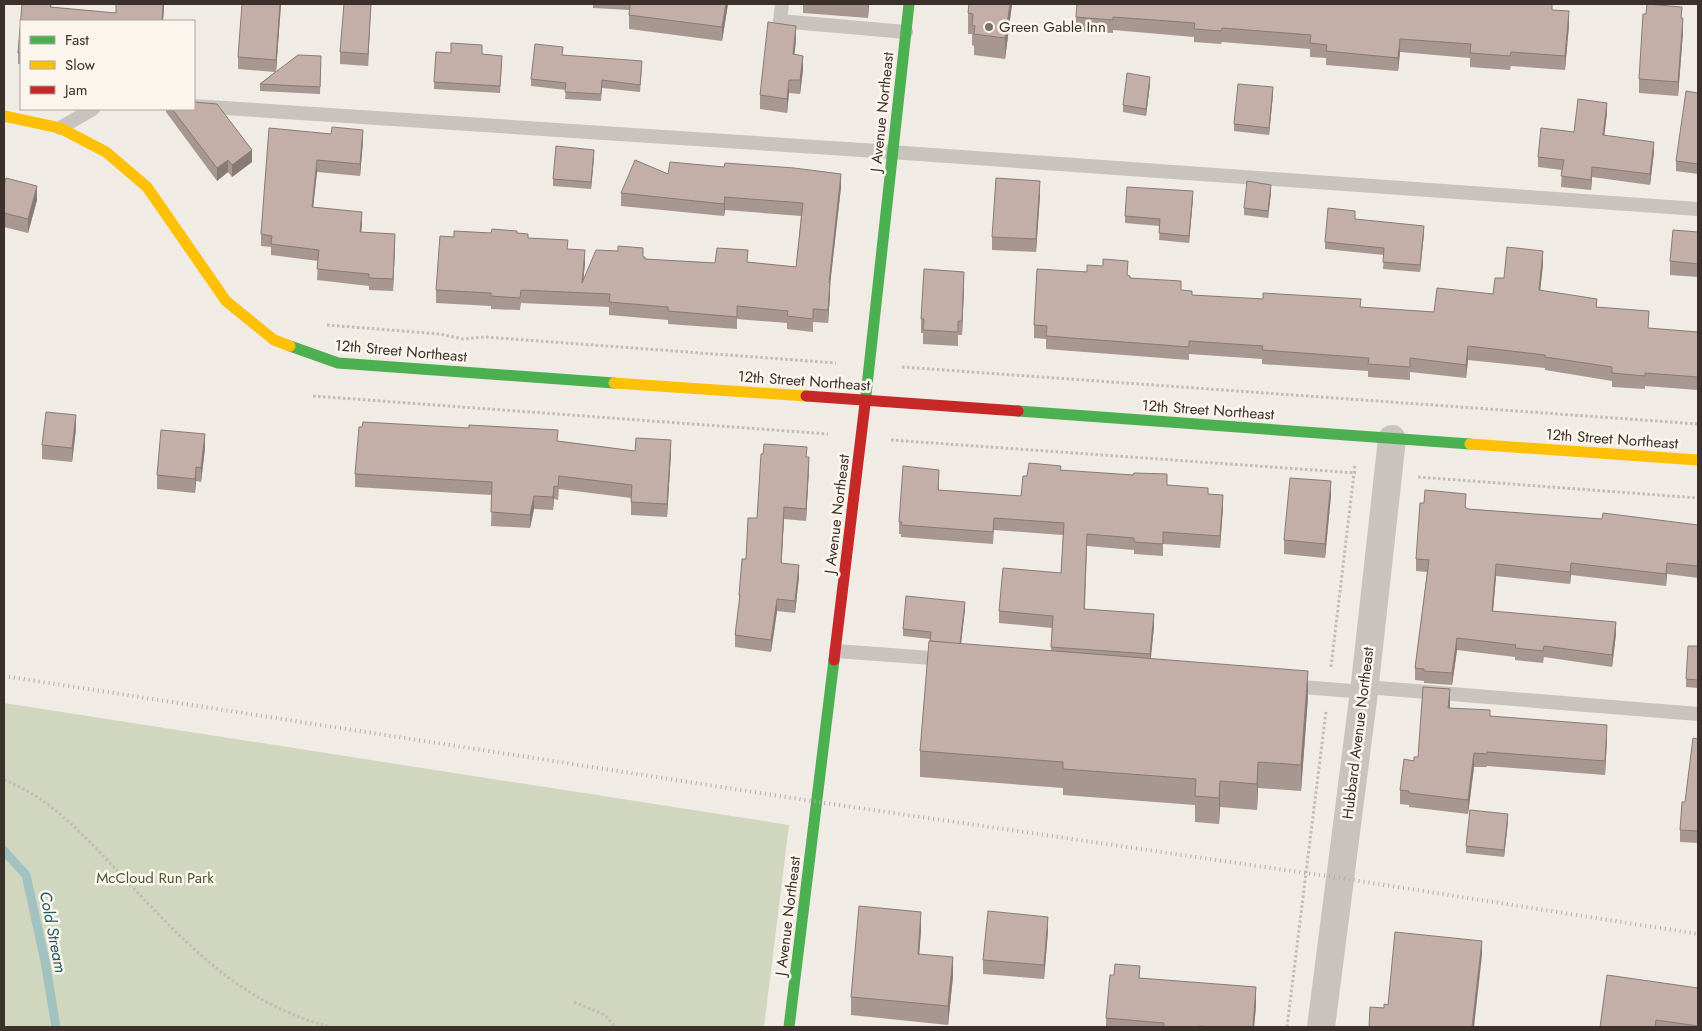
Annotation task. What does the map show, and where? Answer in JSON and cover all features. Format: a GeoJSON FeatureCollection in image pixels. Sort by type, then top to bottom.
{"type":"FeatureCollection","features":[{"type":"Feature","properties":{"kind":"street","name":"J Avenue Northeast"},"geometry":{"type":"LineString","coordinates":[[789,1027],[866,401],[909,4]]}},
{"type":"Feature","properties":{"kind":"street","name":"12th Street Northeast"},"geometry":{"type":"LineString","coordinates":[[4,116],[60,128],[106,152],[146,187],[226,301],[274,340],[338,363],[1698,460]]}},
{"type":"Feature","properties":{"kind":"street","name":"Hubbard Avenue Northeast"},"geometry":{"type":"LineString","coordinates":[[1321,1027],[1364,689],[1392,438]]}},
{"type":"Feature","properties":{"kind":"lane"},"geometry":{"type":"LineString","coordinates":[[782,4],[780,21],[906,32]]}},
{"type":"Feature","properties":{"kind":"lane"},"geometry":{"type":"LineString","coordinates":[[195,106],[893,152],[1698,209]]}},
{"type":"Feature","properties":{"kind":"lane"},"geometry":{"type":"LineString","coordinates":[[60,128],[91,110]]}},
{"type":"Feature","properties":{"kind":"lane"},"geometry":{"type":"LineString","coordinates":[[836,651],[961,660]]}},
{"type":"Feature","properties":{"kind":"lane"},"geometry":{"type":"LineString","coordinates":[[1279,685],[1328,689],[1364,689],[1698,714]]}},
{"type":"Feature","properties":{"kind":"path"},"geometry":{"type":"LineString","coordinates":[[318,325],[440,334],[463,339],[485,337],[836,363]]}},
{"type":"Feature","properties":{"kind":"path"},"geometry":{"type":"LineString","coordinates":[[902,367],[1698,424]]}},
{"type":"Feature","properties":{"kind":"path"},"geometry":{"type":"LineString","coordinates":[[313,396],[828,434]]}},
{"type":"Feature","properties":{"kind":"path"},"geometry":{"type":"LineString","coordinates":[[891,440],[1363,474]]}},
{"type":"Feature","properties":{"kind":"path"},"geometry":{"type":"LineString","coordinates":[[1287,1027],[1355,462]]}},
{"type":"Feature","properties":{"kind":"path"},"geometry":{"type":"LineString","coordinates":[[1412,477],[1698,498]]}},
{"type":"Feature","properties":{"kind":"path"},"geometry":{"type":"LineString","coordinates":[[4,780],[16,784],[43,800],[67,818],[192,949],[221,974],[256,997],[290,1014],[331,1027]]}},
{"type":"Feature","properties":{"kind":"path"},"geometry":{"type":"LineString","coordinates":[[574,1002],[605,1015],[615,1027]]}},
{"type":"Feature","properties":{"kind":"green space","name":"McCloud Run Park"},"geometry":{"type":"Polygon","coordinates":[[[4,703],[789,825],[764,1027],[4,1027],[4,703]]]}},
{"type":"Feature","properties":{"kind":"building"},"geometry":{"type":"Polygon","coordinates":[[[22,4],[51,4],[50,7],[116,13],[116,4],[163,4],[162,20],[21,20],[22,4]]]}},
{"type":"Feature","properties":{"kind":"building"},"geometry":{"type":"Polygon","coordinates":[[[242,4],[280,4],[276,60],[238,57],[242,4]]]}},
{"type":"Feature","properties":{"kind":"building"},"geometry":{"type":"Polygon","coordinates":[[[344,4],[371,4],[368,54],[340,52],[344,4]]]}},
{"type":"Feature","properties":{"kind":"building"},"geometry":{"type":"Polygon","coordinates":[[[630,4],[726,4],[722,27],[629,15],[630,4]]]}},
{"type":"Feature","properties":{"kind":"building"},"geometry":{"type":"Polygon","coordinates":[[[969,4],[1010,4],[1005,38],[974,34],[975,26],[972,25],[973,14],[968,13],[969,4]]]}},
{"type":"Feature","properties":{"kind":"building"},"geometry":{"type":"Polygon","coordinates":[[[1077,4],[1552,4],[1552,10],[1569,11],[1565,56],[1511,52],[1510,56],[1470,53],[1471,44],[1400,39],[1398,58],[1326,51],[1327,45],[1310,43],[1311,35],[1222,28],[1221,31],[1194,29],[1195,23],[1113,17],[1113,20],[1076,17],[1077,4]]]}},
{"type":"Feature","properties":{"kind":"building"},"geometry":{"type":"Polygon","coordinates":[[[1647,4],[1682,7],[1681,18],[1683,18],[1678,82],[1639,79],[1643,14],[1646,14],[1647,4]]]}},
{"type":"Feature","properties":{"kind":"building"},"geometry":{"type":"Polygon","coordinates":[[[768,22],[796,26],[793,54],[803,56],[800,80],[789,80],[787,99],[760,95],[768,22]]]}},
{"type":"Feature","properties":{"kind":"building"},"geometry":{"type":"Polygon","coordinates":[[[20,28],[20,53],[18,53],[20,28]]]}},
{"type":"Feature","properties":{"kind":"building"},"geometry":{"type":"Polygon","coordinates":[[[451,43],[482,45],[482,54],[502,56],[500,86],[434,82],[436,52],[451,53],[451,43]]]}},
{"type":"Feature","properties":{"kind":"building"},"geometry":{"type":"Polygon","coordinates":[[[535,44],[563,47],[562,55],[642,61],[640,85],[602,80],[601,94],[565,92],[566,83],[531,79],[535,44]]]}},
{"type":"Feature","properties":{"kind":"building"},"geometry":{"type":"Polygon","coordinates":[[[298,55],[321,56],[320,87],[260,84],[298,55]]]}},
{"type":"Feature","properties":{"kind":"building"},"geometry":{"type":"Polygon","coordinates":[[[1127,73],[1150,77],[1146,109],[1123,105],[1127,73]]]}},
{"type":"Feature","properties":{"kind":"building"},"geometry":{"type":"Polygon","coordinates":[[[1238,84],[1273,87],[1269,128],[1234,124],[1238,84]]]}},
{"type":"Feature","properties":{"kind":"building"},"geometry":{"type":"Polygon","coordinates":[[[1686,91],[1698,93],[1698,164],[1676,161],[1686,91]]]}},
{"type":"Feature","properties":{"kind":"building"},"geometry":{"type":"Polygon","coordinates":[[[1578,99],[1607,103],[1603,135],[1654,142],[1650,174],[1592,167],[1591,180],[1561,176],[1564,160],[1538,157],[1541,128],[1574,132],[1578,99]]]}},
{"type":"Feature","properties":{"kind":"building"},"geometry":{"type":"Polygon","coordinates":[[[195,102],[217,104],[252,150],[232,165],[228,160],[217,168],[173,110],[195,110],[195,102]]]}},
{"type":"Feature","properties":{"kind":"building"},"geometry":{"type":"Polygon","coordinates":[[[332,127],[363,130],[360,164],[317,160],[312,207],[362,212],[360,232],[395,234],[393,279],[369,278],[369,274],[317,269],[319,250],[271,244],[272,236],[261,234],[269,128],[331,134],[332,127]]]}},
{"type":"Feature","properties":{"kind":"building"},"geometry":{"type":"Polygon","coordinates":[[[556,146],[594,150],[591,182],[553,179],[556,146]]]}},
{"type":"Feature","properties":{"kind":"building"},"geometry":{"type":"Polygon","coordinates":[[[635,160],[668,174],[670,162],[724,167],[725,163],[794,168],[841,174],[829,283],[828,310],[813,309],[813,319],[787,316],[788,311],[737,306],[737,317],[668,311],[668,307],[609,302],[610,294],[521,290],[520,298],[491,296],[491,293],[436,290],[440,236],[454,237],[454,231],[491,233],[492,229],[517,231],[517,233],[528,234],[528,238],[568,240],[567,249],[585,250],[582,283],[596,250],[618,251],[618,246],[643,248],[643,257],[645,259],[715,263],[717,248],[748,250],[747,262],[796,267],[803,203],[724,197],[724,204],[621,193],[635,160]]]}},
{"type":"Feature","properties":{"kind":"building"},"geometry":{"type":"Polygon","coordinates":[[[6,178],[37,186],[28,219],[4,213],[4,185],[6,178]]]}},
{"type":"Feature","properties":{"kind":"building"},"geometry":{"type":"Polygon","coordinates":[[[996,178],[1040,181],[1036,239],[992,237],[996,178]]]}},
{"type":"Feature","properties":{"kind":"building"},"geometry":{"type":"Polygon","coordinates":[[[1247,181],[1271,185],[1268,211],[1244,208],[1247,181]]]}},
{"type":"Feature","properties":{"kind":"building"},"geometry":{"type":"Polygon","coordinates":[[[1127,187],[1193,191],[1189,236],[1159,233],[1160,219],[1125,216],[1127,187]]]}},
{"type":"Feature","properties":{"kind":"building"},"geometry":{"type":"Polygon","coordinates":[[[1328,208],[1355,211],[1355,219],[1424,226],[1420,265],[1383,262],[1384,248],[1325,242],[1328,208]]]}},
{"type":"Feature","properties":{"kind":"building"},"geometry":{"type":"Polygon","coordinates":[[[1673,230],[1698,232],[1698,264],[1670,261],[1673,230]]]}},
{"type":"Feature","properties":{"kind":"building"},"geometry":{"type":"Polygon","coordinates":[[[1507,247],[1543,251],[1539,290],[1597,299],[1596,307],[1649,311],[1648,328],[1698,332],[1698,377],[1645,373],[1645,376],[1612,373],[1612,367],[1545,357],[1545,355],[1468,346],[1466,365],[1410,358],[1410,367],[1368,364],[1369,358],[1262,350],[1263,346],[1189,341],[1189,347],[1046,336],[1047,326],[1034,325],[1037,269],[1087,272],[1087,265],[1103,266],[1103,259],[1128,261],[1127,275],[1130,278],[1181,281],[1181,290],[1192,291],[1192,295],[1263,299],[1263,293],[1361,299],[1360,307],[1434,312],[1437,288],[1493,294],[1495,278],[1504,278],[1507,247]]]}},
{"type":"Feature","properties":{"kind":"building"},"geometry":{"type":"Polygon","coordinates":[[[924,269],[964,272],[962,321],[958,321],[958,332],[923,330],[924,319],[921,319],[924,269]]]}},
{"type":"Feature","properties":{"kind":"building"},"geometry":{"type":"Polygon","coordinates":[[[46,412],[76,415],[72,448],[42,445],[46,412]]]}},
{"type":"Feature","properties":{"kind":"building"},"geometry":{"type":"Polygon","coordinates":[[[363,422],[469,428],[469,425],[558,430],[557,441],[635,451],[636,438],[671,440],[667,504],[631,502],[632,485],[559,476],[558,487],[554,486],[553,497],[534,496],[530,515],[491,512],[492,482],[355,474],[359,427],[362,427],[363,422]]]}},
{"type":"Feature","properties":{"kind":"building"},"geometry":{"type":"Polygon","coordinates":[[[161,430],[205,434],[201,468],[196,467],[195,479],[157,475],[161,430]]]}},
{"type":"Feature","properties":{"kind":"building"},"geometry":{"type":"Polygon","coordinates":[[[764,444],[807,447],[806,457],[809,457],[806,509],[784,507],[781,563],[799,565],[795,601],[777,599],[771,640],[735,635],[742,559],[746,559],[748,518],[757,518],[761,454],[763,454],[764,444]]]}},
{"type":"Feature","properties":{"kind":"building"},"geometry":{"type":"Polygon","coordinates":[[[1029,463],[1061,466],[1060,470],[1133,475],[1134,473],[1167,474],[1167,485],[1208,488],[1208,494],[1223,495],[1220,536],[1163,532],[1163,544],[1134,542],[1134,538],[1087,534],[1084,609],[1154,614],[1150,654],[1051,647],[1053,616],[999,611],[1003,568],[1061,573],[1064,523],[994,518],[993,532],[901,525],[902,522],[899,522],[903,466],[939,470],[938,490],[1021,496],[1023,476],[1027,476],[1029,463]]]}},
{"type":"Feature","properties":{"kind":"building"},"geometry":{"type":"Polygon","coordinates":[[[1290,478],[1331,481],[1325,544],[1284,540],[1290,478]]]}},
{"type":"Feature","properties":{"kind":"building"},"geometry":{"type":"Polygon","coordinates":[[[1425,490],[1466,494],[1465,507],[1468,509],[1602,519],[1603,513],[1698,525],[1698,566],[1667,563],[1666,574],[1571,563],[1570,572],[1496,564],[1492,611],[1616,622],[1612,655],[1544,646],[1543,651],[1515,648],[1516,645],[1457,638],[1452,673],[1424,671],[1424,669],[1415,668],[1429,560],[1416,559],[1420,503],[1424,503],[1425,490]]]}},
{"type":"Feature","properties":{"kind":"building"},"geometry":{"type":"Polygon","coordinates":[[[906,596],[965,602],[960,644],[930,641],[931,632],[903,629],[906,596]]]}},
{"type":"Feature","properties":{"kind":"building"},"geometry":{"type":"Polygon","coordinates":[[[929,641],[1308,671],[1301,765],[1258,762],[1257,784],[1220,781],[1219,798],[1195,796],[1196,779],[1063,769],[1063,762],[920,751],[929,641]]]}},
{"type":"Feature","properties":{"kind":"building"},"geometry":{"type":"Polygon","coordinates":[[[1688,646],[1698,646],[1698,680],[1686,679],[1688,646]]]}},
{"type":"Feature","properties":{"kind":"building"},"geometry":{"type":"Polygon","coordinates":[[[1423,687],[1450,689],[1448,708],[1490,710],[1490,716],[1607,725],[1605,761],[1487,752],[1487,754],[1474,753],[1468,800],[1409,793],[1409,791],[1400,790],[1404,759],[1414,761],[1414,757],[1418,757],[1423,687]]]}},
{"type":"Feature","properties":{"kind":"building"},"geometry":{"type":"Polygon","coordinates":[[[1693,738],[1698,739],[1698,831],[1680,830],[1682,802],[1685,802],[1693,738]]]}},
{"type":"Feature","properties":{"kind":"building"},"geometry":{"type":"Polygon","coordinates":[[[1470,810],[1508,814],[1504,850],[1466,846],[1470,810]]]}},
{"type":"Feature","properties":{"kind":"building"},"geometry":{"type":"Polygon","coordinates":[[[859,906],[921,912],[918,954],[953,957],[948,1006],[851,997],[859,906]]]}},
{"type":"Feature","properties":{"kind":"building"},"geometry":{"type":"Polygon","coordinates":[[[988,911],[1048,917],[1044,965],[983,960],[988,911]]]}},
{"type":"Feature","properties":{"kind":"building"},"geometry":{"type":"Polygon","coordinates":[[[1395,932],[1482,941],[1472,1027],[1369,1027],[1370,1007],[1384,1008],[1384,1004],[1388,1005],[1395,932]]]}},
{"type":"Feature","properties":{"kind":"building"},"geometry":{"type":"Polygon","coordinates":[[[1115,964],[1140,966],[1139,978],[1256,987],[1253,1027],[1164,1027],[1164,1023],[1106,1018],[1110,975],[1114,975],[1115,964]]]}},
{"type":"Feature","properties":{"kind":"building"},"geometry":{"type":"Polygon","coordinates":[[[1607,975],[1698,988],[1698,1026],[1656,1020],[1655,1027],[1600,1027],[1607,975]]]}},
{"type":"Feature","properties":{"kind":"waterway","name":"Cold Stream"},"geometry":{"type":"LineString","coordinates":[[4,851],[26,875],[45,961],[56,1027]]}},
{"type":"Feature","properties":{"kind":"railway"},"geometry":{"type":"LineString","coordinates":[[4,676],[818,802],[1340,878],[1698,934]]}},
{"type":"Feature","properties":{"kind":"traffic: fast"},"geometry":{"type":"LineString","coordinates":[[865,404],[909,4]]}},
{"type":"Feature","properties":{"kind":"traffic: fast"},"geometry":{"type":"LineString","coordinates":[[290,346],[338,363],[614,383]]}},
{"type":"Feature","properties":{"kind":"traffic: fast"},"geometry":{"type":"LineString","coordinates":[[1018,411],[1470,444]]}},
{"type":"Feature","properties":{"kind":"traffic: fast"},"geometry":{"type":"LineString","coordinates":[[789,1027],[834,660]]}},
{"type":"Feature","properties":{"kind":"traffic: slow"},"geometry":{"type":"LineString","coordinates":[[4,116],[60,128],[106,152],[147,187],[226,301],[274,340],[290,346]]}},
{"type":"Feature","properties":{"kind":"traffic: slow"},"geometry":{"type":"LineString","coordinates":[[614,383],[806,396]]}},
{"type":"Feature","properties":{"kind":"traffic: slow"},"geometry":{"type":"LineString","coordinates":[[1470,444],[1698,460]]}},
{"type":"Feature","properties":{"kind":"traffic: jam"},"geometry":{"type":"LineString","coordinates":[[806,396],[1018,411]]}},
{"type":"Feature","properties":{"kind":"traffic: jam"},"geometry":{"type":"LineString","coordinates":[[834,660],[865,404]]}},
{"type":"Feature","properties":{"kind":"place","name":"Green Gable Inn"},"geometry":{"type":"Point","coordinates":[989,27]}}]}
